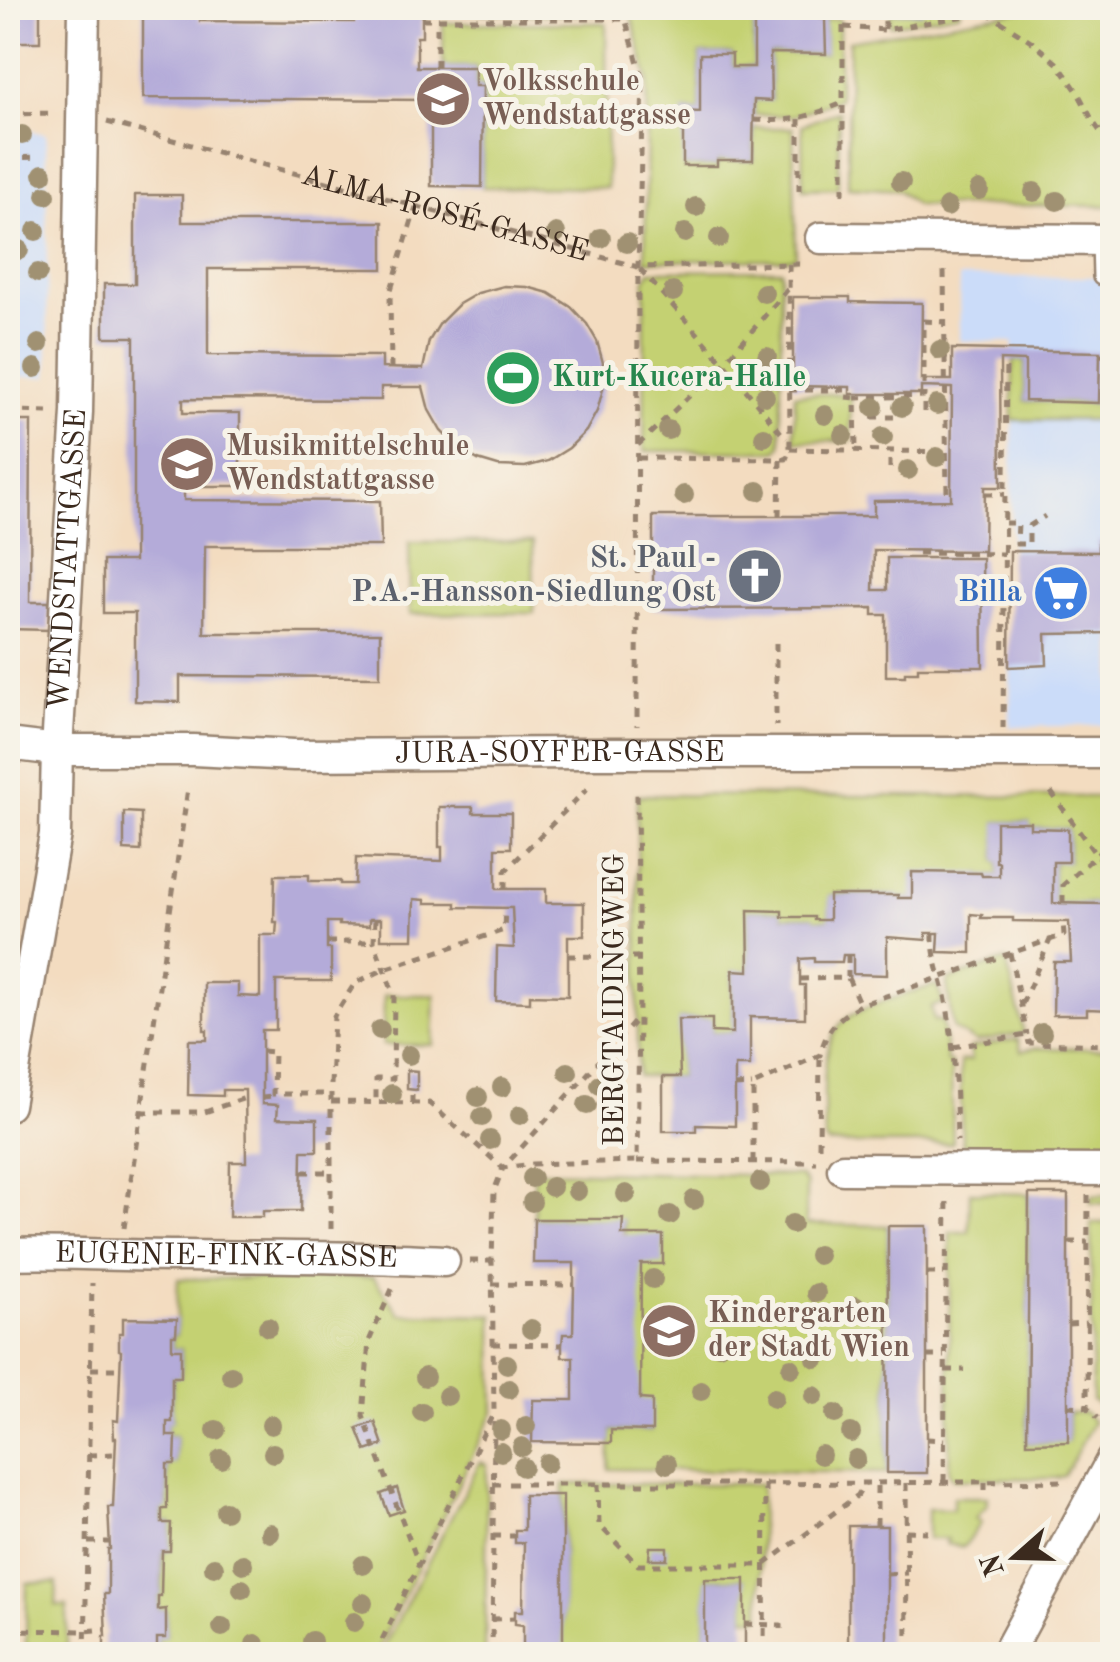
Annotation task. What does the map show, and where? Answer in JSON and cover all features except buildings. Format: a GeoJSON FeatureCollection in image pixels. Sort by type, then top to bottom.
{"type":"FeatureCollection","features":[{"type":"Feature","properties":{"kind":"street","name":"WENDSTATTGASSE"},"geometry":{"type":"LineString","coordinates":[[8,1105],[55,834],[78,412],[84,8]]}},
{"type":"Feature","properties":{"kind":"street"},"geometry":{"type":"LineString","coordinates":[[821,238],[1106,240]]}},
{"type":"Feature","properties":{"kind":"street","name":"JURA-SOYFER-GASSE"},"geometry":{"type":"LineString","coordinates":[[8,744],[57,750],[294,755],[1112,753]]}},
{"type":"Feature","properties":{"kind":"street"},"geometry":{"type":"LineString","coordinates":[[843,1168],[1112,1170]]}},
{"type":"Feature","properties":{"kind":"street","name":"EUGENIE-FINK-GASSE"},"geometry":{"type":"LineString","coordinates":[[8,1254],[444,1261]]}},
{"type":"Feature","properties":{"kind":"street"},"geometry":{"type":"LineString","coordinates":[[1007,1654],[1112,1460]]}},
{"type":"Feature","properties":{"kind":"lane"},"geometry":{"type":"LineString","coordinates":[[1101,277],[1106,240]]}},
{"type":"Feature","properties":{"kind":"path"},"geometry":{"type":"LineString","coordinates":[[204,21],[204,8],[228,8]]}},
{"type":"Feature","properties":{"kind":"path"},"geometry":{"type":"LineString","coordinates":[[262,8],[262,21]]}},
{"type":"Feature","properties":{"kind":"path"},"geometry":{"type":"LineString","coordinates":[[329,8],[329,22]]}},
{"type":"Feature","properties":{"kind":"path"},"geometry":{"type":"LineString","coordinates":[[622,8],[643,80],[638,267],[637,726]]}},
{"type":"Feature","properties":{"kind":"path"},"geometry":{"type":"LineString","coordinates":[[821,8],[844,8],[843,194]]}},
{"type":"Feature","properties":{"kind":"path"},"geometry":{"type":"LineString","coordinates":[[884,30],[885,8]]}},
{"type":"Feature","properties":{"kind":"path"},"geometry":{"type":"LineString","coordinates":[[966,16],[967,8]]}},
{"type":"Feature","properties":{"kind":"path"},"geometry":{"type":"LineString","coordinates":[[844,28],[884,30],[1012,8]]}},
{"type":"Feature","properties":{"kind":"path"},"geometry":{"type":"LineString","coordinates":[[986,12],[1058,64],[1112,148]]}},
{"type":"Feature","properties":{"kind":"path"},"geometry":{"type":"LineString","coordinates":[[422,19],[626,19]]}},
{"type":"Feature","properties":{"kind":"path"},"geometry":{"type":"LineString","coordinates":[[437,67],[438,20]]}},
{"type":"Feature","properties":{"kind":"path"},"geometry":{"type":"LineString","coordinates":[[754,120],[798,119],[844,103]]}},
{"type":"Feature","properties":{"kind":"path"},"geometry":{"type":"LineString","coordinates":[[8,114],[58,113]]}},
{"type":"Feature","properties":{"kind":"path"},"geometry":{"type":"LineString","coordinates":[[798,119],[799,196]]}},
{"type":"Feature","properties":{"kind":"path","name":"ALMA-ROSÉ-GASSE"},"geometry":{"type":"LineString","coordinates":[[96,120],[638,267],[800,264]]}},
{"type":"Feature","properties":{"kind":"path"},"geometry":{"type":"LineString","coordinates":[[8,158],[38,158]]}},
{"type":"Feature","properties":{"kind":"path"},"geometry":{"type":"LineString","coordinates":[[391,369],[390,293],[416,206]]}},
{"type":"Feature","properties":{"kind":"path"},"geometry":{"type":"LineString","coordinates":[[638,458],[786,459],[789,264]]}},
{"type":"Feature","properties":{"kind":"path"},"geometry":{"type":"LineString","coordinates":[[638,267],[724,363],[789,445],[946,452]]}},
{"type":"Feature","properties":{"kind":"path"},"geometry":{"type":"LineString","coordinates":[[944,271],[947,494],[951,494]]}},
{"type":"Feature","properties":{"kind":"path"},"geometry":{"type":"LineString","coordinates":[[638,445],[724,363],[788,289]]}},
{"type":"Feature","properties":{"kind":"path"},"geometry":{"type":"LineString","coordinates":[[924,412],[924,322],[945,322]]}},
{"type":"Feature","properties":{"kind":"path"},"geometry":{"type":"LineString","coordinates":[[1100,355],[1112,356]]}},
{"type":"Feature","properties":{"kind":"path"},"geometry":{"type":"LineString","coordinates":[[1003,731],[1006,360]]}},
{"type":"Feature","properties":{"kind":"path"},"geometry":{"type":"LineString","coordinates":[[788,390],[846,390],[846,397],[855,398],[924,396]]}},
{"type":"Feature","properties":{"kind":"path"},"geometry":{"type":"LineString","coordinates":[[855,398],[856,450]]}},
{"type":"Feature","properties":{"kind":"path"},"geometry":{"type":"LineString","coordinates":[[8,411],[58,412]]}},
{"type":"Feature","properties":{"kind":"path"},"geometry":{"type":"LineString","coordinates":[[870,417],[894,417]]}},
{"type":"Feature","properties":{"kind":"path"},"geometry":{"type":"LineString","coordinates":[[779,516],[780,459]]}},
{"type":"Feature","properties":{"kind":"path"},"geometry":{"type":"LineString","coordinates":[[890,460],[890,476]]}},
{"type":"Feature","properties":{"kind":"path"},"geometry":{"type":"LineString","coordinates":[[985,494],[1006,494]]}},
{"type":"Feature","properties":{"kind":"path"},"geometry":{"type":"LineString","coordinates":[[1005,523],[1018,523],[1018,544],[1029,544],[1030,526],[1046,516]]}},
{"type":"Feature","properties":{"kind":"path"},"geometry":{"type":"LineString","coordinates":[[918,553],[1004,554]]}},
{"type":"Feature","properties":{"kind":"path"},"geometry":{"type":"LineString","coordinates":[[776,643],[776,730]]}},
{"type":"Feature","properties":{"kind":"path"},"geometry":{"type":"LineString","coordinates":[[120,1255],[188,788]]}},
{"type":"Feature","properties":{"kind":"path"},"geometry":{"type":"LineString","coordinates":[[505,889],[505,871],[588,789]]}},
{"type":"Feature","properties":{"kind":"path","name":"BERGTAIDINGWEG"},"geometry":{"type":"LineString","coordinates":[[503,1168],[637,1161],[637,789]]}},
{"type":"Feature","properties":{"kind":"path"},"geometry":{"type":"LineString","coordinates":[[1051,792],[1112,871]]}},
{"type":"Feature","properties":{"kind":"path"},"geometry":{"type":"LineString","coordinates":[[1063,904],[1063,885],[1112,841]]}},
{"type":"Feature","properties":{"kind":"path"},"geometry":{"type":"LineString","coordinates":[[496,880],[505,880]]}},
{"type":"Feature","properties":{"kind":"path"},"geometry":{"type":"LineString","coordinates":[[1053,893],[1062,894]]}},
{"type":"Feature","properties":{"kind":"path"},"geometry":{"type":"LineString","coordinates":[[331,1258],[334,1016],[355,983],[504,930],[505,908]]}},
{"type":"Feature","properties":{"kind":"path"},"geometry":{"type":"LineString","coordinates":[[375,919],[374,942],[394,995],[394,1079],[376,1079],[376,1102]]}},
{"type":"Feature","properties":{"kind":"path"},"geometry":{"type":"LineString","coordinates":[[820,1148],[820,1054],[825,1035],[842,1016],[860,1005],[1064,935],[1063,922]]}},
{"type":"Feature","properties":{"kind":"path"},"geometry":{"type":"LineString","coordinates":[[933,933],[932,950],[946,999],[953,1047],[958,1149]]}},
{"type":"Feature","properties":{"kind":"path"},"geometry":{"type":"LineString","coordinates":[[1021,1006],[1050,940]]}},
{"type":"Feature","properties":{"kind":"path"},"geometry":{"type":"LineString","coordinates":[[327,942],[374,942]]}},
{"type":"Feature","properties":{"kind":"path"},"geometry":{"type":"LineString","coordinates":[[1010,954],[1029,1043],[1112,1045]]}},
{"type":"Feature","properties":{"kind":"path"},"geometry":{"type":"LineString","coordinates":[[848,955],[848,978],[860,1005]]}},
{"type":"Feature","properties":{"kind":"path"},"geometry":{"type":"LineString","coordinates":[[568,956],[638,957]]}},
{"type":"Feature","properties":{"kind":"path"},"geometry":{"type":"LineString","coordinates":[[800,979],[848,978]]}},
{"type":"Feature","properties":{"kind":"path"},"geometry":{"type":"LineString","coordinates":[[492,1654],[494,1191],[503,1168],[639,1017]]}},
{"type":"Feature","properties":{"kind":"path"},"geometry":{"type":"LineString","coordinates":[[953,1047],[1028,1035]]}},
{"type":"Feature","properties":{"kind":"path"},"geometry":{"type":"LineString","coordinates":[[262,1052],[274,1052],[273,1098],[262,1098]]}},
{"type":"Feature","properties":{"kind":"path"},"geometry":{"type":"LineString","coordinates":[[735,1086],[752,1085],[820,1054]]}},
{"type":"Feature","properties":{"kind":"path"},"geometry":{"type":"LineString","coordinates":[[752,1085],[752,1162]]}},
{"type":"Feature","properties":{"kind":"path"},"geometry":{"type":"LineString","coordinates":[[412,1090],[412,1103]]}},
{"type":"Feature","properties":{"kind":"path"},"geometry":{"type":"LineString","coordinates":[[273,1094],[332,1094]]}},
{"type":"Feature","properties":{"kind":"path"},"geometry":{"type":"LineString","coordinates":[[141,1112],[205,1112],[245,1098]]}},
{"type":"Feature","properties":{"kind":"path"},"geometry":{"type":"LineString","coordinates":[[331,1102],[429,1103],[503,1168]]}},
{"type":"Feature","properties":{"kind":"path"},"geometry":{"type":"LineString","coordinates":[[637,1161],[814,1162],[843,1168]]}},
{"type":"Feature","properties":{"kind":"path"},"geometry":{"type":"LineString","coordinates":[[302,1172],[332,1172]]}},
{"type":"Feature","properties":{"kind":"path"},"geometry":{"type":"LineString","coordinates":[[944,1482],[947,1188]]}},
{"type":"Feature","properties":{"kind":"path"},"geometry":{"type":"LineString","coordinates":[[1087,1407],[1088,1190]]}},
{"type":"Feature","properties":{"kind":"path"},"geometry":{"type":"LineString","coordinates":[[1068,1242],[1088,1242]]}},
{"type":"Feature","properties":{"kind":"path"},"geometry":{"type":"LineString","coordinates":[[86,1654],[92,1271]]}},
{"type":"Feature","properties":{"kind":"path"},"geometry":{"type":"LineString","coordinates":[[927,1274],[946,1274]]}},
{"type":"Feature","properties":{"kind":"path"},"geometry":{"type":"LineString","coordinates":[[492,1284],[574,1285]]}},
{"type":"Feature","properties":{"kind":"path"},"geometry":{"type":"LineString","coordinates":[[392,1289],[369,1341],[363,1416],[419,1565]]}},
{"type":"Feature","properties":{"kind":"path"},"geometry":{"type":"LineString","coordinates":[[1068,1324],[1087,1323]]}},
{"type":"Feature","properties":{"kind":"path"},"geometry":{"type":"LineString","coordinates":[[493,1344],[562,1345]]}},
{"type":"Feature","properties":{"kind":"path"},"geometry":{"type":"LineString","coordinates":[[927,1356],[945,1356]]}},
{"type":"Feature","properties":{"kind":"path"},"geometry":{"type":"LineString","coordinates":[[91,1369],[121,1369]]}},
{"type":"Feature","properties":{"kind":"path"},"geometry":{"type":"LineString","coordinates":[[945,1370],[965,1370]]}},
{"type":"Feature","properties":{"kind":"path"},"geometry":{"type":"LineString","coordinates":[[1068,1406],[1087,1407],[1098,1418]]}},
{"type":"Feature","properties":{"kind":"path"},"geometry":{"type":"LineString","coordinates":[[375,1654],[494,1412]]}},
{"type":"Feature","properties":{"kind":"path"},"geometry":{"type":"LineString","coordinates":[[927,1439],[944,1440]]}},
{"type":"Feature","properties":{"kind":"path"},"geometry":{"type":"LineString","coordinates":[[89,1455],[116,1454]]}},
{"type":"Feature","properties":{"kind":"path"},"geometry":{"type":"LineString","coordinates":[[493,1484],[1069,1481]]}},
{"type":"Feature","properties":{"kind":"path"},"geometry":{"type":"LineString","coordinates":[[985,1482],[985,1497]]}},
{"type":"Feature","properties":{"kind":"path"},"geometry":{"type":"LineString","coordinates":[[598,1484],[598,1524],[638,1566],[764,1566],[858,1495],[865,1483]]}},
{"type":"Feature","properties":{"kind":"path"},"geometry":{"type":"LineString","coordinates":[[876,1526],[877,1483]]}},
{"type":"Feature","properties":{"kind":"path"},"geometry":{"type":"LineString","coordinates":[[906,1483],[906,1654]]}},
{"type":"Feature","properties":{"kind":"path"},"geometry":{"type":"LineString","coordinates":[[764,1654],[765,1484]]}},
{"type":"Feature","properties":{"kind":"path"},"geometry":{"type":"LineString","coordinates":[[906,1531],[928,1532]]}},
{"type":"Feature","properties":{"kind":"path"},"geometry":{"type":"LineString","coordinates":[[493,1536],[515,1536]]}},
{"type":"Feature","properties":{"kind":"path"},"geometry":{"type":"LineString","coordinates":[[88,1542],[110,1542]]}},
{"type":"Feature","properties":{"kind":"path"},"geometry":{"type":"LineString","coordinates":[[887,1574],[907,1573]]}},
{"type":"Feature","properties":{"kind":"path"},"geometry":{"type":"LineString","coordinates":[[492,1619],[515,1618]]}},
{"type":"Feature","properties":{"kind":"path"},"geometry":{"type":"LineString","coordinates":[[745,1624],[781,1622],[781,1634]]}},
{"type":"Feature","properties":{"kind":"path"},"geometry":{"type":"LineString","coordinates":[[8,1630],[106,1629]]}},
{"type":"Feature","properties":{"kind":"shaded area"},"geometry":{"type":"Polygon","coordinates":[[[8,127],[46,134],[48,377],[8,377],[8,127]]]}},
{"type":"Feature","properties":{"kind":"shaded area"},"geometry":{"type":"Polygon","coordinates":[[[959,277],[1112,277],[1112,725],[1010,727],[1013,342],[960,341],[959,277]]]}},
{"type":"Feature","properties":{"kind":"green space"},"geometry":{"type":"Polygon","coordinates":[[[422,8],[603,8],[605,15],[422,13],[422,8]]]}},
{"type":"Feature","properties":{"kind":"green space"},"geometry":{"type":"Polygon","coordinates":[[[629,8],[754,8],[754,67],[732,67],[732,54],[700,54],[700,112],[684,111],[684,166],[717,166],[717,160],[753,160],[754,128],[793,128],[796,257],[645,261],[648,78],[629,8]]]}},
{"type":"Feature","properties":{"kind":"green space"},"geometry":{"type":"Polygon","coordinates":[[[923,8],[961,8],[959,13],[890,25],[890,12],[922,13],[923,8]]]}},
{"type":"Feature","properties":{"kind":"green space"},"geometry":{"type":"Polygon","coordinates":[[[1035,8],[1112,8],[1112,206],[916,205],[898,190],[848,187],[849,41],[1035,8]]]}},
{"type":"Feature","properties":{"kind":"green space"},"geometry":{"type":"Polygon","coordinates":[[[825,19],[839,19],[839,99],[793,116],[754,115],[754,100],[771,100],[770,53],[825,54],[825,19]]]}},
{"type":"Feature","properties":{"kind":"green space"},"geometry":{"type":"Polygon","coordinates":[[[443,23],[606,23],[607,188],[482,187],[483,86],[475,86],[475,67],[443,67],[443,23]]]}},
{"type":"Feature","properties":{"kind":"green space"},"geometry":{"type":"Polygon","coordinates":[[[839,111],[838,188],[803,189],[802,125],[839,111]]]}},
{"type":"Feature","properties":{"kind":"green space"},"geometry":{"type":"Polygon","coordinates":[[[781,270],[781,446],[777,451],[644,451],[645,279],[650,271],[781,270]]]}},
{"type":"Feature","properties":{"kind":"green space"},"geometry":{"type":"Polygon","coordinates":[[[1099,359],[1112,359],[1112,411],[1100,411],[1099,420],[1012,420],[1013,360],[1025,361],[1025,401],[1098,403],[1099,359]]]}},
{"type":"Feature","properties":{"kind":"green space"},"geometry":{"type":"Polygon","coordinates":[[[795,394],[850,394],[851,441],[794,441],[795,394]]]}},
{"type":"Feature","properties":{"kind":"green space"},"geometry":{"type":"Polygon","coordinates":[[[409,542],[533,542],[534,613],[410,614],[409,542]]]}},
{"type":"Feature","properties":{"kind":"green space"},"geometry":{"type":"Polygon","coordinates":[[[637,795],[1112,797],[1112,916],[1104,916],[1103,904],[1053,903],[1053,862],[1068,861],[1068,829],[1030,828],[1029,822],[997,822],[999,876],[981,873],[912,898],[830,895],[829,920],[782,917],[781,911],[748,910],[749,971],[733,971],[733,1033],[712,1032],[711,1019],[679,1019],[680,1077],[638,1076],[637,795]]]}},
{"type":"Feature","properties":{"kind":"green space"},"geometry":{"type":"Polygon","coordinates":[[[1006,960],[1024,1033],[976,1042],[953,1029],[948,980],[1006,960]]]}},
{"type":"Feature","properties":{"kind":"green space"},"geometry":{"type":"Polygon","coordinates":[[[934,985],[943,1003],[931,1007],[934,1021],[942,1020],[947,1062],[951,1062],[953,1142],[828,1144],[825,1075],[830,1042],[837,1029],[865,1008],[934,985]]]}},
{"type":"Feature","properties":{"kind":"green space"},"geometry":{"type":"Polygon","coordinates":[[[384,995],[435,995],[433,1045],[383,1045],[384,995]]]}},
{"type":"Feature","properties":{"kind":"green space"},"geometry":{"type":"Polygon","coordinates":[[[1018,1039],[1021,1051],[1112,1049],[1112,1146],[964,1145],[960,1061],[971,1060],[970,1048],[1018,1039]]]}},
{"type":"Feature","properties":{"kind":"green space","name":"Kindergarten der Stadt Wien"},"geometry":{"type":"Polygon","coordinates":[[[534,1171],[800,1176],[806,1184],[806,1224],[888,1226],[887,1473],[609,1469],[611,1430],[651,1431],[640,1399],[623,1220],[534,1219],[534,1171]]]}},
{"type":"Feature","properties":{"kind":"green space"},"geometry":{"type":"Polygon","coordinates":[[[970,1192],[1029,1194],[1027,1443],[1068,1441],[1068,1413],[1084,1412],[1093,1422],[1064,1476],[954,1479],[949,1472],[950,1232],[969,1232],[970,1192]]]}},
{"type":"Feature","properties":{"kind":"green space"},"geometry":{"type":"Polygon","coordinates":[[[1112,1195],[1112,1386],[1101,1406],[1092,1400],[1091,1223],[1110,1223],[1110,1204],[1091,1203],[1091,1196],[1112,1195]]]}},
{"type":"Feature","properties":{"kind":"green space"},"geometry":{"type":"Polygon","coordinates":[[[373,1277],[400,1314],[493,1315],[494,1412],[375,1654],[157,1654],[157,1638],[166,1637],[166,1610],[158,1610],[158,1596],[163,1551],[170,1550],[171,1523],[162,1523],[162,1509],[167,1508],[167,1464],[175,1463],[176,1436],[167,1436],[167,1422],[172,1421],[172,1377],[181,1376],[181,1349],[172,1349],[178,1279],[373,1277]]]}},
{"type":"Feature","properties":{"kind":"green space"},"geometry":{"type":"Polygon","coordinates":[[[480,1462],[487,1465],[485,1654],[380,1654],[480,1462]]]}},
{"type":"Feature","properties":{"kind":"green space"},"geometry":{"type":"Polygon","coordinates":[[[564,1484],[761,1484],[758,1618],[745,1617],[744,1579],[706,1579],[705,1654],[562,1654],[564,1484]]]}},
{"type":"Feature","properties":{"kind":"green space"},"geometry":{"type":"Polygon","coordinates":[[[953,1497],[987,1497],[987,1505],[975,1518],[981,1522],[964,1547],[946,1544],[948,1539],[928,1539],[928,1509],[953,1509],[953,1497]]]}},
{"type":"Feature","properties":{"kind":"green space"},"geometry":{"type":"Polygon","coordinates":[[[27,1583],[57,1583],[56,1606],[67,1606],[67,1647],[26,1646],[27,1583]]]}},
{"type":"Feature","properties":{"kind":"place","name":"Volksschule Wendstattgasse"},"geometry":{"type":"Point","coordinates":[443,99]}},
{"type":"Feature","properties":{"kind":"place","name":"Kurt-Kucera-Halle"},"geometry":{"type":"Point","coordinates":[513,378]}},
{"type":"Feature","properties":{"kind":"place","name":"Musikmittelschule Wendstattgasse"},"geometry":{"type":"Point","coordinates":[187,464]}},
{"type":"Feature","properties":{"kind":"place","name":"St. Paul - P.A.-Hansson-Siedlung Ost"},"geometry":{"type":"Point","coordinates":[755,576]}},
{"type":"Feature","properties":{"kind":"place","name":"Billa"},"geometry":{"type":"Point","coordinates":[1061,593]}},
{"type":"Feature","properties":{"kind":"place","name":"Kindergarten der Stadt Wien"},"geometry":{"type":"Point","coordinates":[669,1331]}}]}
